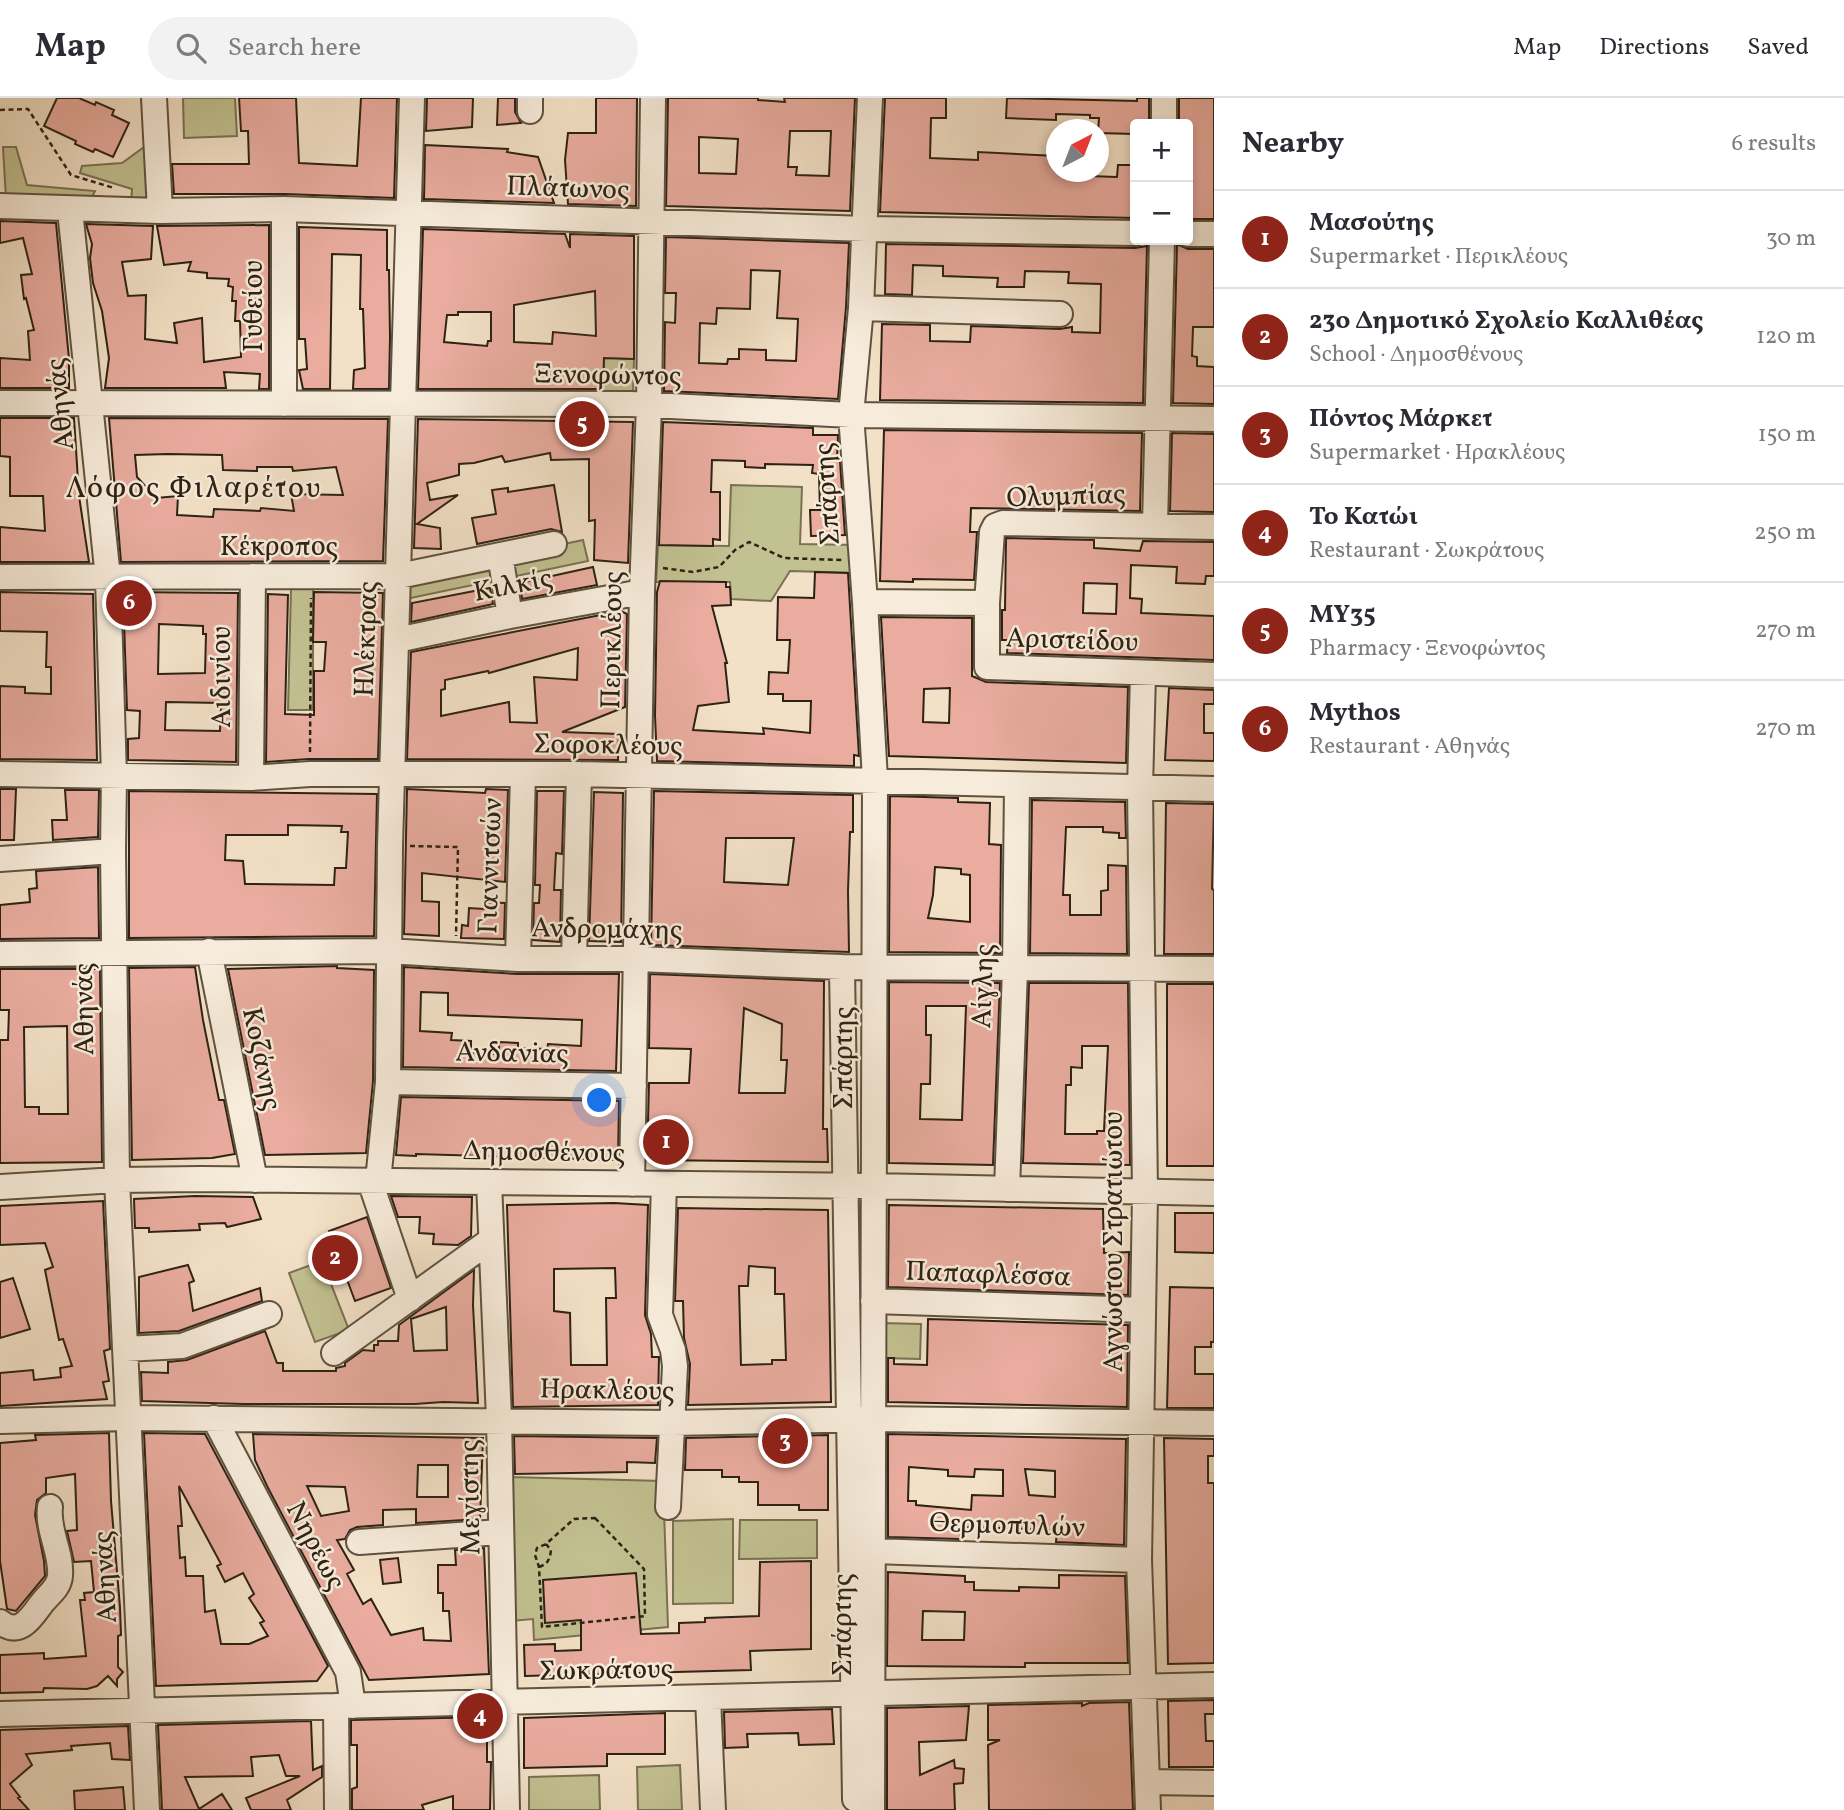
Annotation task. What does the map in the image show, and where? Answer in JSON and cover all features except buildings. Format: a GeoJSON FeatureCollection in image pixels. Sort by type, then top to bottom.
{"type":"FeatureCollection","features":[{"type":"Feature","properties":{"kind":"street"},"geometry":{"type":"LineString","coordinates":[[155,98],[160,211]]}},
{"type":"Feature","properties":{"kind":"street","name":"Ηλέκτρας"},"geometry":{"type":"LineString","coordinates":[[374,1181],[388,1082],[390,846],[412,98]]}},
{"type":"Feature","properties":{"kind":"street","name":"Περικλέους"},"geometry":{"type":"LineString","coordinates":[[632,1184],[653,98]]}},
{"type":"Feature","properties":{"kind":"street","name":"Σπάρτης"},"geometry":{"type":"LineString","coordinates":[[870,98],[866,229],[851,415],[866,602],[875,780],[873,1301],[861,1419],[863,1694],[872,1810]]}},
{"type":"Feature","properties":{"kind":"street"},"geometry":{"type":"LineString","coordinates":[[1164,98],[1164,119]]}},
{"type":"Feature","properties":{"kind":"street","name":"Πλάτωνος"},"geometry":{"type":"LineString","coordinates":[[0,206],[160,211],[284,209],[866,229],[1130,233]]}},
{"type":"Feature","properties":{"kind":"street","name":"Γυθείου"},"geometry":{"type":"LineString","coordinates":[[284,209],[284,404]]}},
{"type":"Feature","properties":{"kind":"street","name":"Αθηνάς"},"geometry":{"type":"LineString","coordinates":[[70,210],[108,578],[114,776],[117,1180],[147,1810]]}},
{"type":"Feature","properties":{"kind":"street"},"geometry":{"type":"LineString","coordinates":[[1193,234],[1214,234]]}},
{"type":"Feature","properties":{"kind":"street"},"geometry":{"type":"LineString","coordinates":[[1155,525],[1162,245]]}},
{"type":"Feature","properties":{"kind":"street"},"geometry":{"type":"LineString","coordinates":[[861,308],[1060,314]]}},
{"type":"Feature","properties":{"kind":"street","name":"Ξενοφώντος"},"geometry":{"type":"LineString","coordinates":[[0,403],[649,405],[851,415],[1214,419]]}},
{"type":"Feature","properties":{"kind":"street","name":"Ολυμπίας"},"geometry":{"type":"LineString","coordinates":[[987,603],[992,532],[995,526],[1003,523],[1214,527]]}},
{"type":"Feature","properties":{"kind":"street","name":"Κέκροπος"},"geometry":{"type":"LineString","coordinates":[[0,577],[399,576],[554,544]]}},
{"type":"Feature","properties":{"kind":"street"},"geometry":{"type":"LineString","coordinates":[[500,555],[510,616]]}},
{"type":"Feature","properties":{"kind":"street","name":"Αιδινίου"},"geometry":{"type":"LineString","coordinates":[[251,778],[253,576]]}},
{"type":"Feature","properties":{"kind":"street","name":"Κιλκίς"},"geometry":{"type":"LineString","coordinates":[[397,640],[510,616],[642,593]]}},
{"type":"Feature","properties":{"kind":"street","name":"Αριστείδου"},"geometry":{"type":"LineString","coordinates":[[866,602],[987,603],[987,667],[1214,676]]}},
{"type":"Feature","properties":{"kind":"street","name":"Αγνώστου Στρατιώτου"},"geometry":{"type":"LineString","coordinates":[[1143,674],[1140,788],[1145,1193],[1139,1560],[1148,1810]]}},
{"type":"Feature","properties":{"kind":"street","name":"Σοφοκλέους"},"geometry":{"type":"LineString","coordinates":[[0,774],[251,778],[310,774],[579,774],[1214,789]]}},
{"type":"Feature","properties":{"kind":"street","name":"Γιαννιτσών"},"geometry":{"type":"LineString","coordinates":[[518,959],[523,774]]}},
{"type":"Feature","properties":{"kind":"street"},"geometry":{"type":"LineString","coordinates":[[574,958],[579,774]]}},
{"type":"Feature","properties":{"kind":"street","name":"Αίγλης"},"geometry":{"type":"LineString","coordinates":[[1007,1189],[1015,969],[1017,785]]}},
{"type":"Feature","properties":{"kind":"street"},"geometry":{"type":"LineString","coordinates":[[0,859],[113,851]]}},
{"type":"Feature","properties":{"kind":"street","name":"Κοζάνης"},"geometry":{"type":"LineString","coordinates":[[209,951],[255,1180]]}},
{"type":"Feature","properties":{"kind":"street","name":"Ανδρομάχης"},"geometry":{"type":"LineString","coordinates":[[0,954],[388,951],[518,959],[636,959],[874,968],[1214,969]]}},
{"type":"Feature","properties":{"kind":"street","name":"Σπάρτης"},"geometry":{"type":"LineString","coordinates":[[842,967],[844,1186],[873,1551],[856,1810]]}},
{"type":"Feature","properties":{"kind":"street","name":"Ανδανiας"},"geometry":{"type":"LineString","coordinates":[[388,1082],[634,1086]]}},
{"type":"Feature","properties":{"kind":"street","name":"Δημοσθένους"},"geometry":{"type":"LineString","coordinates":[[0,1187],[117,1180],[255,1180],[873,1186],[1214,1193]]}},
{"type":"Feature","properties":{"kind":"street"},"geometry":{"type":"LineString","coordinates":[[374,1181],[410,1299]]}},
{"type":"Feature","properties":{"kind":"street","name":"Μεγίστης"},"geometry":{"type":"LineString","coordinates":[[489,1182],[499,1419],[507,1810]]}},
{"type":"Feature","properties":{"kind":"street"},"geometry":{"type":"LineString","coordinates":[[664,1184],[660,1315],[673,1350],[675,1366],[668,1507]]}},
{"type":"Feature","properties":{"kind":"street"},"geometry":{"type":"LineString","coordinates":[[334,1353],[491,1240]]}},
{"type":"Feature","properties":{"kind":"street","name":"Παπαφλέσσα"},"geometry":{"type":"LineString","coordinates":[[873,1301],[1143,1310]]}},
{"type":"Feature","properties":{"kind":"street"},"geometry":{"type":"LineString","coordinates":[[125,1349],[182,1346],[269,1314]]}},
{"type":"Feature","properties":{"kind":"street","name":"Ηρακλέους"},"geometry":{"type":"LineString","coordinates":[[0,1421],[214,1418],[499,1419],[673,1423],[861,1419],[1214,1423]]}},
{"type":"Feature","properties":{"kind":"street","name":"Νηρέως"},"geometry":{"type":"LineString","coordinates":[[214,1418],[348,1672],[337,1810]]}},
{"type":"Feature","properties":{"kind":"street"},"geometry":{"type":"LineString","coordinates":[[0,1622],[16,1628],[25,1625],[59,1585],[60,1558],[51,1534],[50,1507]]}},
{"type":"Feature","properties":{"kind":"street"},"geometry":{"type":"LineString","coordinates":[[359,1542],[500,1532]]}},
{"type":"Feature","properties":{"kind":"street","name":"Θερμοπυλών"},"geometry":{"type":"LineString","coordinates":[[873,1551],[1139,1560]]}},
{"type":"Feature","properties":{"kind":"street","name":"Σωκράτους"},"geometry":{"type":"LineString","coordinates":[[0,1714],[1214,1685]]}},
{"type":"Feature","properties":{"kind":"street"},"geometry":{"type":"LineString","coordinates":[[708,1698],[713,1810]]}},
{"type":"Feature","properties":{"kind":"street"},"geometry":{"type":"LineString","coordinates":[[1148,1782],[1214,1783]]}},
{"type":"Feature","properties":{"kind":"path"},"geometry":{"type":"LineString","coordinates":[[0,110],[28,109],[71,175]]}},
{"type":"Feature","properties":{"kind":"path"},"geometry":{"type":"LineString","coordinates":[[645,566],[693,572],[719,567],[734,550],[748,542],[784,558],[863,560]]}},
{"type":"Feature","properties":{"kind":"path"},"geometry":{"type":"LineString","coordinates":[[310,774],[311,577]]}},
{"type":"Feature","properties":{"kind":"path"},"geometry":{"type":"LineString","coordinates":[[390,846],[458,847],[456,956]]}},
{"type":"Feature","properties":{"kind":"path"},"geometry":{"type":"LineString","coordinates":[[596,1518],[644,1569],[645,1616],[542,1626],[539,1567],[535,1555],[537,1548],[547,1544],[574,1519],[596,1518]]}},
{"type":"Feature","properties":{"kind":"path"},"geometry":{"type":"LineString","coordinates":[[539,1567],[550,1559],[551,1550],[547,1544]]}},
{"type":"Feature","properties":{"kind":"shaded area"},"geometry":{"type":"Polygon","coordinates":[[[183,98],[235,98],[237,136],[184,138],[183,98]]]}},
{"type":"Feature","properties":{"kind":"shaded area"},"geometry":{"type":"Polygon","coordinates":[[[151,142],[152,204],[131,202],[132,189],[80,173],[82,166],[122,163],[151,142]]]}},
{"type":"Feature","properties":{"kind":"shaded area"},"geometry":{"type":"Polygon","coordinates":[[[3,147],[16,147],[27,185],[95,191],[88,204],[6,199],[3,147]]]}},
{"type":"Feature","properties":{"kind":"shaded area"},"geometry":{"type":"Polygon","coordinates":[[[604,358],[634,359],[633,395],[603,395],[604,358]]]}},
{"type":"Feature","properties":{"kind":"shaded area"},"geometry":{"type":"Polygon","coordinates":[[[731,485],[802,487],[800,544],[857,545],[859,573],[790,571],[771,601],[731,599],[730,582],[656,582],[658,545],[729,546],[731,485]]]}},
{"type":"Feature","properties":{"kind":"shaded area"},"geometry":{"type":"Polygon","coordinates":[[[583,540],[588,561],[401,600],[401,579],[583,540]]]}},
{"type":"Feature","properties":{"kind":"shaded area"},"geometry":{"type":"Polygon","coordinates":[[[291,589],[313,589],[313,710],[288,710],[291,589]]]}},
{"type":"Feature","properties":{"kind":"shaded area"},"geometry":{"type":"Polygon","coordinates":[[[322,1261],[349,1330],[315,1342],[289,1273],[322,1261]]]}},
{"type":"Feature","properties":{"kind":"shaded area"},"geometry":{"type":"Polygon","coordinates":[[[881,1323],[921,1324],[920,1359],[880,1358],[881,1323]]]}},
{"type":"Feature","properties":{"kind":"shaded area"},"geometry":{"type":"Polygon","coordinates":[[[510,1477],[663,1481],[668,1627],[534,1640],[533,1619],[511,1621],[510,1477]]]}},
{"type":"Feature","properties":{"kind":"shaded area"},"geometry":{"type":"Polygon","coordinates":[[[733,1519],[733,1603],[673,1604],[673,1521],[733,1519]]]}},
{"type":"Feature","properties":{"kind":"shaded area"},"geometry":{"type":"Polygon","coordinates":[[[740,1520],[817,1520],[817,1558],[739,1559],[740,1520]]]}},
{"type":"Feature","properties":{"kind":"shaded area"},"geometry":{"type":"Polygon","coordinates":[[[680,1765],[682,1810],[638,1810],[637,1767],[680,1765]]]}},
{"type":"Feature","properties":{"kind":"shaded area"},"geometry":{"type":"Polygon","coordinates":[[[599,1775],[600,1810],[529,1810],[529,1777],[599,1775]]]}},
{"type":"Feature","properties":{"kind":"place","name":"MY35"},"geometry":{"type":"Point","coordinates":[582,424]}},
{"type":"Feature","properties":{"kind":"place","name":"Mythos"},"geometry":{"type":"Point","coordinates":[129,603]}},
{"type":"Feature","properties":{"kind":"place","name":"Μασούτης"},"geometry":{"type":"Point","coordinates":[666,1142]}},
{"type":"Feature","properties":{"kind":"place","name":"23ο Δημοτικό Σχολείο Καλλιθέας"},"geometry":{"type":"Point","coordinates":[335,1258]}},
{"type":"Feature","properties":{"kind":"place","name":"Πόντος Μάρκετ"},"geometry":{"type":"Point","coordinates":[785,1441]}},
{"type":"Feature","properties":{"kind":"place","name":"Το Κατώι"},"geometry":{"type":"Point","coordinates":[480,1716]}},
{"type":"Feature","properties":{"kind":"district","name":"Λόφος Φιλαρέτου"},"geometry":{"type":"Point","coordinates":[194,489]}}]}
